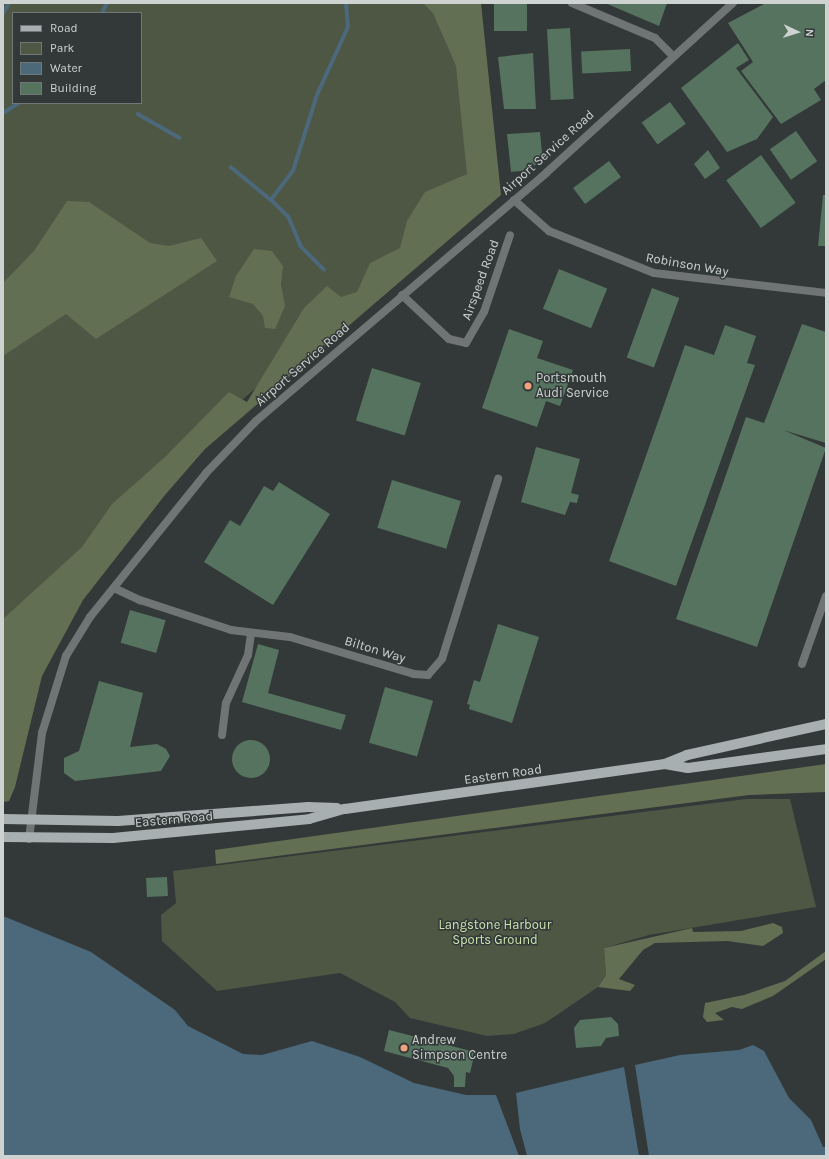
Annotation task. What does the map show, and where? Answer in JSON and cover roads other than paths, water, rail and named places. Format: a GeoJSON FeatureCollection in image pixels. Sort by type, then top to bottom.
{"type":"FeatureCollection","features":[{"type":"Feature","properties":{"kind":"main road","name":"Eastern Road"},"geometry":{"type":"LineString","coordinates":[[3,819],[118,821],[308,807],[345,808],[665,764],[687,755],[826,724]]}},
{"type":"Feature","properties":{"kind":"main road","name":"Eastern Road"},"geometry":{"type":"LineString","coordinates":[[665,764],[688,768],[826,749]]}},
{"type":"Feature","properties":{"kind":"main road","name":"Eastern Road"},"geometry":{"type":"LineString","coordinates":[[3,837],[29,839],[114,838],[207,831],[308,820],[345,808]]}},
{"type":"Feature","properties":{"kind":"street"},"geometry":{"type":"LineString","coordinates":[[572,3],[655,38],[672,55]]}},
{"type":"Feature","properties":{"kind":"street","name":"Airport Service Road"},"geometry":{"type":"LineString","coordinates":[[29,839],[30,820],[42,733],[60,672],[78,636],[114,588],[221,455],[402,295],[514,200],[672,55],[733,3]]}},
{"type":"Feature","properties":{"kind":"street","name":"Robinson Way"},"geometry":{"type":"LineString","coordinates":[[514,200],[549,231],[654,274],[826,293]]}},
{"type":"Feature","properties":{"kind":"street","name":"Airspeed Road"},"geometry":{"type":"LineString","coordinates":[[402,295],[449,339],[466,343],[484,312],[510,235]]}},
{"type":"Feature","properties":{"kind":"street","name":"Bilton Way"},"geometry":{"type":"LineString","coordinates":[[114,588],[152,604],[251,634],[290,637],[414,674],[433,672],[442,659],[498,479]]}},
{"type":"Feature","properties":{"kind":"street"},"geometry":{"type":"LineString","coordinates":[[802,664],[826,596]]}},
{"type":"Feature","properties":{"kind":"street"},"geometry":{"type":"LineString","coordinates":[[222,735],[226,703],[248,655],[251,634]]}},
{"type":"Feature","properties":{"kind":"water"},"geometry":{"type":"Polygon","coordinates":[[[3,916],[91,952],[175,1010],[188,1026],[243,1054],[262,1055],[312,1041],[360,1057],[414,1083],[466,1095],[496,1095],[519,1156],[3,1156],[3,916]]]}},
{"type":"Feature","properties":{"kind":"water"},"geometry":{"type":"Polygon","coordinates":[[[753,1045],[764,1051],[789,1098],[811,1120],[823,1147],[826,1147],[826,1156],[649,1156],[635,1065],[680,1055],[739,1050],[753,1045]]]}},
{"type":"Feature","properties":{"kind":"water"},"geometry":{"type":"Polygon","coordinates":[[[624,1067],[639,1156],[527,1156],[520,1129],[516,1093],[624,1067]]]}},
{"type":"Feature","properties":{"kind":"waterway"},"geometry":{"type":"LineString","coordinates":[[3,13],[9,3]]}},
{"type":"Feature","properties":{"kind":"waterway"},"geometry":{"type":"LineString","coordinates":[[102,12],[107,3]]}},
{"type":"Feature","properties":{"kind":"waterway"},"geometry":{"type":"LineString","coordinates":[[324,270],[301,247],[288,217],[271,200],[293,171],[317,95],[348,27],[346,3]]}},
{"type":"Feature","properties":{"kind":"waterway"},"geometry":{"type":"LineString","coordinates":[[3,113],[17,104]]}},
{"type":"Feature","properties":{"kind":"waterway"},"geometry":{"type":"LineString","coordinates":[[138,114],[180,138]]}},
{"type":"Feature","properties":{"kind":"waterway"},"geometry":{"type":"LineString","coordinates":[[231,167],[271,200]]}},
{"type":"Feature","properties":{"kind":"place","name":"Portsmouth Audi Service"},"geometry":{"type":"Point","coordinates":[528,386]}},
{"type":"Feature","properties":{"kind":"place","name":"Andrew Simpson Centre"},"geometry":{"type":"Point","coordinates":[404,1048]}},
{"type":"Feature","properties":{"kind":"park label","name":"Langstone Harbour Sports Ground"},"geometry":{"type":"Point","coordinates":[495,934]}}]}
